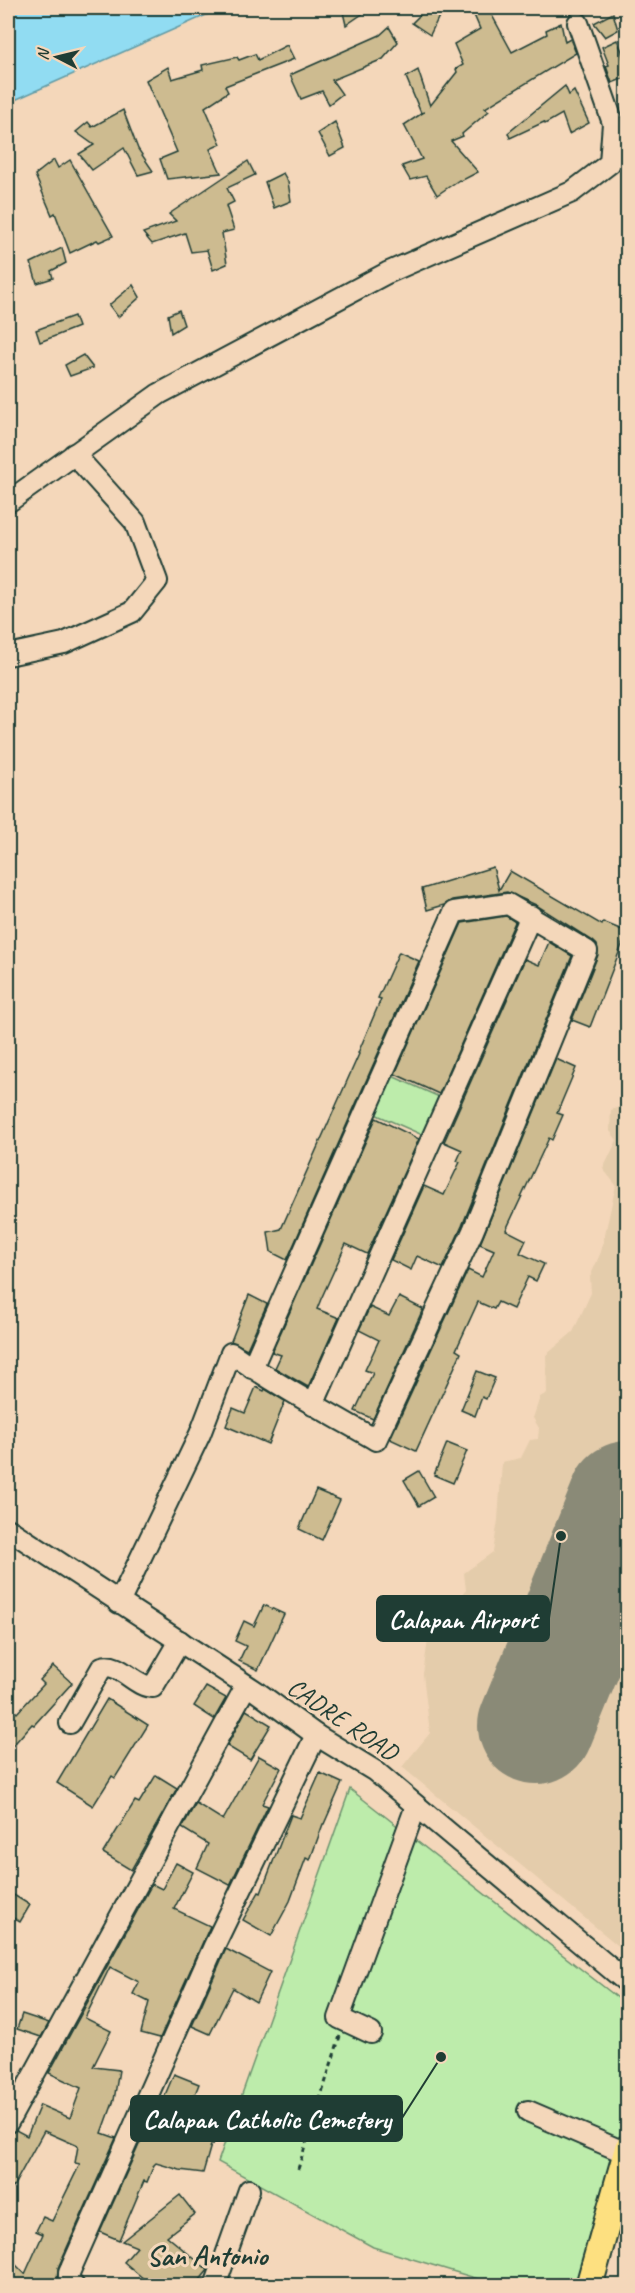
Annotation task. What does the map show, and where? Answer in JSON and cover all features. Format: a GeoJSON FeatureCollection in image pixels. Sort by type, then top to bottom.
{"type":"FeatureCollection","features":[{"type":"Feature","properties":{"kind":"main road"},"geometry":{"type":"LineString","coordinates":[[589,2286],[627,2151]]}},
{"type":"Feature","properties":{"kind":"street"},"geometry":{"type":"LineString","coordinates":[[8,502],[159,394],[387,273],[572,192],[610,163],[620,119],[578,22]]}},
{"type":"Feature","properties":{"kind":"street"},"geometry":{"type":"LineString","coordinates":[[8,655],[64,643],[132,612],[158,581],[135,522],[74,454]]}},
{"type":"Feature","properties":{"kind":"street"},"geometry":{"type":"LineString","coordinates":[[119,1603],[200,1434],[231,1353],[252,1368],[313,1405],[376,1440],[473,1231],[587,951],[508,904],[454,912],[252,1368]]}},
{"type":"Feature","properties":{"kind":"street"},"geometry":{"type":"LineString","coordinates":[[313,1405],[531,916]]}},
{"type":"Feature","properties":{"kind":"street","name":"CADRE ROAD"},"geometry":{"type":"LineString","coordinates":[[8,1529],[180,1641],[316,1735],[375,1771],[627,1983]]}},
{"type":"Feature","properties":{"kind":"street"},"geometry":{"type":"LineString","coordinates":[[70,1723],[102,1667],[113,1667],[142,1686],[153,1688],[180,1641]]}},
{"type":"Feature","properties":{"kind":"street"},"geometry":{"type":"LineString","coordinates":[[8,2122],[246,1686]]}},
{"type":"Feature","properties":{"kind":"street"},"geometry":{"type":"LineString","coordinates":[[74,2286],[69,2282],[69,2273],[214,1946],[316,1735]]}},
{"type":"Feature","properties":{"kind":"street"},"geometry":{"type":"LineString","coordinates":[[371,2033],[339,2018],[416,1806]]}},
{"type":"Feature","properties":{"kind":"street"},"geometry":{"type":"LineString","coordinates":[[528,2111],[627,2151]]}},
{"type":"Feature","properties":{"kind":"street"},"geometry":{"type":"LineString","coordinates":[[216,2286],[249,2190]]}},
{"type":"Feature","properties":{"kind":"path"},"geometry":{"type":"LineString","coordinates":[[298,2169],[345,2021]]}},
{"type":"Feature","properties":{"kind":"shaded area"},"geometry":{"type":"Polygon","coordinates":[[[628,1104],[627,1953],[402,1767],[430,1733],[423,1674],[428,1640],[466,1590],[464,1573],[493,1552],[502,1462],[521,1458],[530,1440],[538,1439],[539,1428],[533,1418],[540,1397],[547,1393],[546,1355],[573,1332],[591,1293],[590,1277],[601,1252],[616,1185],[603,1169],[617,1140],[610,1131],[611,1110],[628,1104]]]}},
{"type":"Feature","properties":{"kind":"green space"},"geometry":{"type":"Polygon","coordinates":[[[392,1076],[444,1099],[427,1137],[375,1114],[392,1076]]]}},
{"type":"Feature","properties":{"kind":"green space"},"geometry":{"type":"Polygon","coordinates":[[[350,1789],[627,2005],[627,2110],[578,2285],[498,2285],[373,2247],[218,2162],[350,1789]]]}},
{"type":"Feature","properties":{"kind":"water"},"geometry":{"type":"Polygon","coordinates":[[[8,8],[222,8],[8,103],[8,8]]]}},
{"type":"Feature","properties":{"kind":"building"},"geometry":{"type":"Polygon","coordinates":[[[342,8],[371,8],[346,25],[342,8]]]}},
{"type":"Feature","properties":{"kind":"building"},"geometry":{"type":"Polygon","coordinates":[[[427,8],[443,8],[430,35],[412,23],[427,8]]]}},
{"type":"Feature","properties":{"kind":"building"},"geometry":{"type":"Polygon","coordinates":[[[471,8],[488,8],[512,52],[547,34],[546,30],[561,23],[565,42],[570,39],[576,53],[485,108],[489,111],[462,134],[463,136],[451,141],[478,172],[459,180],[437,195],[426,176],[410,180],[402,166],[422,159],[404,125],[424,112],[421,113],[406,77],[418,70],[430,106],[457,72],[456,69],[463,65],[454,44],[480,29],[471,8]]]}},
{"type":"Feature","properties":{"kind":"building"},"geometry":{"type":"Polygon","coordinates":[[[613,13],[618,30],[605,37],[594,23],[613,13]]]}},
{"type":"Feature","properties":{"kind":"building"},"geometry":{"type":"Polygon","coordinates":[[[389,27],[398,42],[383,59],[332,80],[342,94],[329,104],[322,91],[301,99],[290,75],[380,35],[389,27]]]}},
{"type":"Feature","properties":{"kind":"building"},"geometry":{"type":"Polygon","coordinates":[[[617,40],[622,51],[627,77],[612,83],[606,66],[609,65],[602,47],[617,40]]]}},
{"type":"Feature","properties":{"kind":"building"},"geometry":{"type":"Polygon","coordinates":[[[287,45],[294,59],[225,86],[228,92],[205,107],[221,144],[210,149],[221,173],[167,179],[160,159],[177,152],[146,80],[168,67],[172,79],[203,70],[202,65],[237,57],[239,60],[255,54],[258,60],[287,45]]]}},
{"type":"Feature","properties":{"kind":"building"},"geometry":{"type":"Polygon","coordinates":[[[565,86],[569,95],[574,91],[589,123],[569,134],[562,114],[545,124],[544,122],[510,138],[508,133],[565,86]]]}},
{"type":"Feature","properties":{"kind":"building"},"geometry":{"type":"Polygon","coordinates":[[[123,110],[138,149],[153,171],[138,175],[124,148],[92,170],[79,154],[94,145],[76,132],[88,122],[92,127],[123,110]]]}},
{"type":"Feature","properties":{"kind":"building"},"geometry":{"type":"Polygon","coordinates":[[[335,122],[345,148],[330,156],[318,133],[335,122]]]}},
{"type":"Feature","properties":{"kind":"building"},"geometry":{"type":"Polygon","coordinates":[[[54,160],[58,168],[70,160],[113,236],[99,242],[97,240],[70,253],[55,213],[52,215],[35,175],[54,160]]]}},
{"type":"Feature","properties":{"kind":"building"},"geometry":{"type":"Polygon","coordinates":[[[248,161],[255,175],[227,188],[234,202],[226,206],[234,230],[222,233],[227,264],[213,270],[207,250],[191,252],[185,233],[152,244],[143,233],[176,221],[169,214],[248,161]]]}},
{"type":"Feature","properties":{"kind":"building"},"geometry":{"type":"Polygon","coordinates":[[[283,173],[288,182],[291,201],[274,208],[265,182],[283,173]]]}},
{"type":"Feature","properties":{"kind":"building"},"geometry":{"type":"Polygon","coordinates":[[[62,248],[66,263],[51,271],[53,278],[37,283],[31,263],[62,248]]]}},
{"type":"Feature","properties":{"kind":"building"},"geometry":{"type":"Polygon","coordinates":[[[133,285],[140,297],[118,317],[109,305],[133,285]]]}},
{"type":"Feature","properties":{"kind":"building"},"geometry":{"type":"Polygon","coordinates":[[[179,310],[184,325],[171,333],[168,315],[179,310]]]}},
{"type":"Feature","properties":{"kind":"building"},"geometry":{"type":"Polygon","coordinates":[[[74,316],[78,327],[40,342],[36,330],[74,316]]]}},
{"type":"Feature","properties":{"kind":"building"},"geometry":{"type":"Polygon","coordinates":[[[83,355],[93,368],[70,376],[65,365],[83,355]]]}},
{"type":"Feature","properties":{"kind":"building"},"geometry":{"type":"Polygon","coordinates":[[[493,867],[499,890],[510,871],[602,925],[603,922],[627,932],[590,1027],[572,1020],[598,955],[597,945],[593,941],[536,905],[507,892],[452,900],[427,910],[422,889],[493,867]]]}},
{"type":"Feature","properties":{"kind":"building"},"geometry":{"type":"Polygon","coordinates":[[[506,916],[515,922],[439,1094],[395,1074],[462,923],[506,916]]]}},
{"type":"Feature","properties":{"kind":"building"},"geometry":{"type":"Polygon","coordinates":[[[549,942],[572,956],[462,1226],[443,1268],[417,1256],[411,1270],[391,1260],[424,1186],[444,1195],[460,1162],[457,1161],[462,1150],[444,1142],[525,959],[539,965],[549,942]]]}},
{"type":"Feature","properties":{"kind":"building"},"geometry":{"type":"Polygon","coordinates":[[[399,952],[419,961],[287,1260],[271,1252],[268,1232],[281,1229],[359,1054],[381,999],[378,998],[399,952]]]}},
{"type":"Feature","properties":{"kind":"building"},"geometry":{"type":"Polygon","coordinates":[[[556,1059],[576,1068],[557,1113],[563,1115],[552,1140],[549,1138],[506,1230],[526,1240],[520,1253],[544,1264],[536,1281],[528,1277],[513,1309],[498,1302],[494,1309],[478,1302],[456,1350],[461,1353],[416,1451],[390,1439],[468,1270],[482,1277],[494,1250],[480,1244],[556,1059]]]}},
{"type":"Feature","properties":{"kind":"building"},"geometry":{"type":"Polygon","coordinates":[[[376,1118],[419,1139],[367,1254],[346,1244],[321,1299],[317,1309],[339,1318],[308,1387],[275,1368],[281,1355],[272,1352],[376,1118]]]}},
{"type":"Feature","properties":{"kind":"building"},"geometry":{"type":"Polygon","coordinates":[[[249,1295],[267,1304],[247,1349],[231,1341],[249,1295]]]}},
{"type":"Feature","properties":{"kind":"building"},"geometry":{"type":"Polygon","coordinates":[[[399,1297],[423,1309],[373,1419],[355,1411],[373,1373],[365,1370],[379,1340],[359,1330],[370,1307],[389,1316],[399,1297]]]}},
{"type":"Feature","properties":{"kind":"building"},"geometry":{"type":"Polygon","coordinates":[[[477,1371],[495,1378],[486,1399],[482,1397],[475,1416],[461,1410],[477,1371]]]}},
{"type":"Feature","properties":{"kind":"building"},"geometry":{"type":"Polygon","coordinates":[[[256,1387],[264,1391],[265,1389],[285,1401],[268,1444],[226,1426],[233,1408],[245,1413],[256,1387]]]}},
{"type":"Feature","properties":{"kind":"building"},"geometry":{"type":"Polygon","coordinates":[[[447,1443],[467,1451],[453,1483],[434,1475],[447,1443]]]}},
{"type":"Feature","properties":{"kind":"building"},"geometry":{"type":"Polygon","coordinates":[[[419,1471],[434,1497],[419,1506],[404,1480],[419,1471]]]}},
{"type":"Feature","properties":{"kind":"building"},"geometry":{"type":"Polygon","coordinates":[[[316,1490],[340,1500],[322,1540],[299,1529],[316,1490]]]}},
{"type":"Feature","properties":{"kind":"building"},"geometry":{"type":"Polygon","coordinates":[[[264,1605],[284,1614],[258,1670],[239,1661],[246,1646],[235,1641],[244,1621],[254,1626],[264,1605]]]}},
{"type":"Feature","properties":{"kind":"building"},"geometry":{"type":"Polygon","coordinates":[[[53,1666],[72,1683],[8,1751],[8,1705],[17,1713],[44,1684],[40,1680],[53,1666]]]}},
{"type":"Feature","properties":{"kind":"building"},"geometry":{"type":"Polygon","coordinates":[[[206,1687],[226,1698],[214,1719],[194,1706],[206,1687]]]}},
{"type":"Feature","properties":{"kind":"building"},"geometry":{"type":"Polygon","coordinates":[[[107,1699],[148,1725],[115,1778],[112,1776],[93,1806],[57,1783],[107,1699]]]}},
{"type":"Feature","properties":{"kind":"building"},"geometry":{"type":"Polygon","coordinates":[[[246,1710],[271,1725],[250,1760],[227,1746],[246,1710]]]}},
{"type":"Feature","properties":{"kind":"building"},"geometry":{"type":"Polygon","coordinates":[[[259,1756],[281,1768],[262,1804],[268,1806],[230,1885],[197,1868],[208,1844],[182,1828],[196,1803],[223,1820],[259,1756]]]}},
{"type":"Feature","properties":{"kind":"building"},"geometry":{"type":"Polygon","coordinates":[[[320,1773],[342,1783],[323,1824],[310,1860],[306,1858],[290,1901],[271,1936],[243,1920],[259,1892],[261,1893],[291,1815],[300,1818],[320,1773]]]}},
{"type":"Feature","properties":{"kind":"building"},"geometry":{"type":"Polygon","coordinates":[[[156,1775],[177,1788],[131,1870],[103,1853],[135,1801],[139,1803],[156,1775]]]}},
{"type":"Feature","properties":{"kind":"building"},"geometry":{"type":"Polygon","coordinates":[[[176,1863],[193,1872],[174,1909],[210,1926],[160,2038],[141,2033],[149,2002],[133,1994],[139,1982],[110,1967],[85,2018],[111,2031],[93,2067],[119,2070],[114,2100],[102,2133],[116,2138],[58,2268],[57,2283],[48,2279],[41,2286],[8,2286],[8,2257],[25,2274],[43,2234],[36,2231],[43,2217],[52,2221],[80,2164],[75,2163],[78,2146],[44,2131],[8,2196],[8,2134],[16,2130],[27,2136],[40,2105],[70,2118],[81,2088],[49,2073],[152,1884],[162,1889],[176,1863]]]}},
{"type":"Feature","properties":{"kind":"building"},"geometry":{"type":"Polygon","coordinates":[[[12,1894],[30,1905],[20,1922],[8,1915],[8,1901],[12,1894]]]}},
{"type":"Feature","properties":{"kind":"building"},"geometry":{"type":"Polygon","coordinates":[[[226,1949],[270,1972],[256,2002],[233,1988],[210,2034],[192,2026],[226,1949]]]}},
{"type":"Feature","properties":{"kind":"building"},"geometry":{"type":"Polygon","coordinates":[[[22,2014],[49,2023],[41,2037],[17,2029],[22,2014]]]}},
{"type":"Feature","properties":{"kind":"building"},"geometry":{"type":"Polygon","coordinates":[[[174,2074],[199,2084],[186,2117],[219,2128],[213,2145],[211,2145],[203,2173],[180,2170],[156,2163],[154,2165],[147,2182],[144,2181],[119,2240],[100,2232],[159,2100],[162,2102],[174,2074]]]}},
{"type":"Feature","properties":{"kind":"building"},"geometry":{"type":"Polygon","coordinates":[[[180,2195],[195,2214],[167,2236],[208,2270],[195,2286],[152,2286],[124,2262],[137,2247],[122,2241],[180,2195]]]}},
{"type":"Feature","properties":{"kind":"runway"},"geometry":{"type":"LineString","coordinates":[[536,1726],[628,1499]]}},
{"type":"Feature","properties":{"kind":"place","name":"Calapan Airport"},"geometry":{"type":"Point","coordinates":[561,1536]}},
{"type":"Feature","properties":{"kind":"place","name":"Calapan Catholic Cemetery"},"geometry":{"type":"Point","coordinates":[441,2057]}},
{"type":"Feature","properties":{"kind":"district","name":"San Antonio"},"geometry":{"type":"Point","coordinates":[207,2255]}}]}
